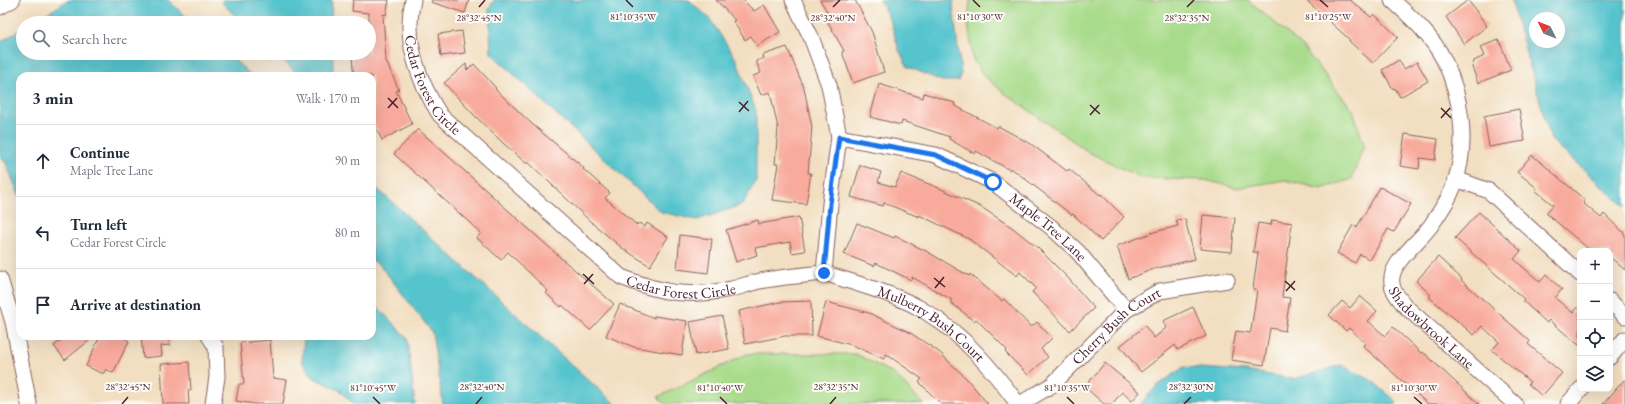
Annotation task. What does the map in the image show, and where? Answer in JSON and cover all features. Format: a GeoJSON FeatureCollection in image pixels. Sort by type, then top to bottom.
{"type":"FeatureCollection","features":[{"type":"Feature","properties":{"kind":"street"},"geometry":{"type":"LineString","coordinates":[[0,7],[12,0]]}},
{"type":"Feature","properties":{"kind":"street","name":"Cedar Forest Circle"},"geometry":{"type":"LineString","coordinates":[[413,0],[409,14],[413,59],[426,92],[440,115],[621,277],[642,286],[671,293],[701,294],[732,289],[759,281],[824,273]]}},
{"type":"Feature","properties":{"kind":"street"},"geometry":{"type":"LineString","coordinates":[[793,0],[811,37],[829,85],[839,137],[830,204],[824,273]]}},
{"type":"Feature","properties":{"kind":"street","name":"Shadowbrook Lane"},"geometry":{"type":"LineString","coordinates":[[1392,0],[1419,25],[1432,41],[1443,59],[1452,79],[1462,124],[1461,148],[1456,178],[1443,207],[1428,230],[1395,267],[1391,285],[1396,295],[1405,306],[1515,404]]}},
{"type":"Feature","properties":{"kind":"street","name":"Maple Tree Lane"},"geometry":{"type":"LineString","coordinates":[[839,137],[936,155],[993,182],[1052,227],[1078,252],[1126,310]]}},
{"type":"Feature","properties":{"kind":"street"},"geometry":{"type":"LineString","coordinates":[[1456,178],[1489,191],[1577,271]]}},
{"type":"Feature","properties":{"kind":"street","name":"Mulberry Bush Court"},"geometry":{"type":"LineString","coordinates":[[824,273],[890,296],[926,311],[962,339],[994,372],[1019,404]]}},
{"type":"Feature","properties":{"kind":"street"},"geometry":{"type":"LineString","coordinates":[[0,279],[16,337]]}},
{"type":"Feature","properties":{"kind":"street","name":"Cherry Bush Court"},"geometry":{"type":"LineString","coordinates":[[1019,404],[1052,385],[1126,310],[1160,291],[1227,280]]}},
{"type":"Feature","properties":{"kind":"street"},"geometry":{"type":"LineString","coordinates":[[1613,304],[1625,316]]}},
{"type":"Feature","properties":{"kind":"street"},"geometry":{"type":"LineString","coordinates":[[1611,356],[1625,339]]}},
{"type":"Feature","properties":{"kind":"street"},"geometry":{"type":"LineString","coordinates":[[17,340],[29,404]]}},
{"type":"Feature","properties":{"kind":"street"},"geometry":{"type":"LineString","coordinates":[[212,340],[216,347],[217,377],[213,404]]}},
{"type":"Feature","properties":{"kind":"street"},"geometry":{"type":"LineString","coordinates":[[1568,404],[1578,392]]}},
{"type":"Feature","properties":{"kind":"green space"},"geometry":{"type":"Polygon","coordinates":[[[970,0],[1248,0],[1301,45],[1353,110],[1364,145],[1352,179],[1321,189],[1285,180],[1237,188],[1205,180],[1142,178],[1090,153],[1003,92],[983,75],[973,60],[968,22],[970,0]]]}},
{"type":"Feature","properties":{"kind":"green space"},"geometry":{"type":"Polygon","coordinates":[[[747,354],[856,354],[894,374],[923,404],[665,404],[658,397],[747,354]]]}},
{"type":"Feature","properties":{"kind":"water"},"geometry":{"type":"Polygon","coordinates":[[[69,0],[168,0],[185,16],[43,16],[69,0]]]}},
{"type":"Feature","properties":{"kind":"water"},"geometry":{"type":"Polygon","coordinates":[[[222,0],[332,0],[331,16],[236,16],[223,4],[222,0]]]}},
{"type":"Feature","properties":{"kind":"water"},"geometry":{"type":"Polygon","coordinates":[[[494,0],[689,0],[710,19],[736,59],[756,111],[756,181],[742,205],[697,220],[661,212],[491,53],[489,9],[494,0]]]}},
{"type":"Feature","properties":{"kind":"water"},"geometry":{"type":"Polygon","coordinates":[[[880,0],[954,0],[953,6],[961,74],[958,81],[942,81],[908,67],[899,50],[891,23],[880,0]]]}},
{"type":"Feature","properties":{"kind":"water"},"geometry":{"type":"Polygon","coordinates":[[[1511,0],[1625,0],[1625,207],[1551,140],[1511,0]]]}},
{"type":"Feature","properties":{"kind":"water"},"geometry":{"type":"Polygon","coordinates":[[[16,32],[16,60],[235,60],[248,72],[16,72],[16,188],[6,163],[0,155],[0,42],[16,32]]]}},
{"type":"Feature","properties":{"kind":"water"},"geometry":{"type":"Polygon","coordinates":[[[283,60],[333,60],[333,72],[296,72],[283,60]]]}},
{"type":"Feature","properties":{"kind":"water"},"geometry":{"type":"Polygon","coordinates":[[[376,188],[615,404],[443,404],[432,332],[380,265],[376,262],[376,188]]]}},
{"type":"Feature","properties":{"kind":"water"},"geometry":{"type":"Polygon","coordinates":[[[376,305],[407,338],[415,404],[353,404],[341,391],[314,378],[302,362],[304,340],[376,340],[376,305]]]}},
{"type":"Feature","properties":{"kind":"water"},"geometry":{"type":"Polygon","coordinates":[[[1341,365],[1371,380],[1395,400],[1397,404],[1140,404],[1157,386],[1184,367],[1246,371],[1295,379],[1341,365]]]}},
{"type":"Feature","properties":{"kind":"building"},"geometry":{"type":"Polygon","coordinates":[[[353,0],[389,0],[386,15],[383,14],[386,61],[399,90],[396,91],[412,124],[382,140],[376,128],[376,72],[354,72],[352,60],[376,60],[376,16],[369,16],[369,13],[352,11],[353,0]]]}},
{"type":"Feature","properties":{"kind":"building"},"geometry":{"type":"Polygon","coordinates":[[[432,0],[469,0],[465,13],[431,2],[432,0]]]}},
{"type":"Feature","properties":{"kind":"building"},"geometry":{"type":"Polygon","coordinates":[[[716,0],[743,0],[754,11],[764,5],[780,32],[757,46],[751,36],[745,40],[733,21],[735,20],[716,0]]]}},
{"type":"Feature","properties":{"kind":"building"},"geometry":{"type":"Polygon","coordinates":[[[820,0],[855,0],[872,32],[884,72],[853,83],[842,52],[844,51],[827,20],[831,18],[820,0]]]}},
{"type":"Feature","properties":{"kind":"building"},"geometry":{"type":"Polygon","coordinates":[[[1306,0],[1350,0],[1371,17],[1374,14],[1398,37],[1373,63],[1306,0]]]}},
{"type":"Feature","properties":{"kind":"building"},"geometry":{"type":"Polygon","coordinates":[[[1468,0],[1487,26],[1464,44],[1446,17],[1468,0]]]}},
{"type":"Feature","properties":{"kind":"building"},"geometry":{"type":"Polygon","coordinates":[[[462,31],[465,53],[441,56],[438,34],[462,31]]]}},
{"type":"Feature","properties":{"kind":"building"},"geometry":{"type":"Polygon","coordinates":[[[1499,40],[1511,70],[1478,83],[1472,67],[1474,61],[1484,56],[1480,47],[1499,40]]]}},
{"type":"Feature","properties":{"kind":"building"},"geometry":{"type":"Polygon","coordinates":[[[787,47],[804,88],[812,127],[808,173],[811,173],[806,204],[772,200],[778,164],[775,164],[778,128],[770,92],[761,95],[753,76],[761,73],[756,61],[764,58],[763,55],[787,47]]]}},
{"type":"Feature","properties":{"kind":"building"},"geometry":{"type":"Polygon","coordinates":[[[1399,60],[1404,69],[1417,62],[1428,81],[1400,97],[1395,88],[1393,89],[1382,70],[1399,60]]]}},
{"type":"Feature","properties":{"kind":"building"},"geometry":{"type":"Polygon","coordinates":[[[466,64],[467,70],[474,64],[496,88],[495,89],[610,193],[605,198],[637,225],[639,223],[645,227],[647,223],[668,237],[650,266],[622,248],[591,222],[528,162],[527,164],[503,143],[444,83],[466,64]]]}},
{"type":"Feature","properties":{"kind":"building"},"geometry":{"type":"Polygon","coordinates":[[[879,84],[923,98],[924,93],[955,103],[954,105],[997,128],[998,126],[1031,144],[1067,171],[1069,169],[1100,195],[1101,194],[1124,217],[1101,241],[1073,214],[1072,215],[1011,168],[1010,170],[976,151],[975,154],[949,139],[950,137],[902,121],[901,125],[870,117],[879,84]]]}},
{"type":"Feature","properties":{"kind":"building"},"geometry":{"type":"Polygon","coordinates":[[[1519,109],[1525,141],[1489,147],[1484,116],[1519,109]]]}},
{"type":"Feature","properties":{"kind":"building"},"geometry":{"type":"Polygon","coordinates":[[[418,129],[614,304],[590,330],[546,293],[548,291],[508,252],[501,260],[477,238],[481,233],[394,154],[418,129]]]}},
{"type":"Feature","properties":{"kind":"building"},"geometry":{"type":"Polygon","coordinates":[[[1405,134],[1438,139],[1435,160],[1420,158],[1419,169],[1400,166],[1405,134]]]}},
{"type":"Feature","properties":{"kind":"building"},"geometry":{"type":"Polygon","coordinates":[[[1532,155],[1585,200],[1583,203],[1601,218],[1604,214],[1625,234],[1625,270],[1613,260],[1613,248],[1587,248],[1546,213],[1553,205],[1535,190],[1537,188],[1517,172],[1532,155]]]}},
{"type":"Feature","properties":{"kind":"building"},"geometry":{"type":"Polygon","coordinates":[[[860,165],[881,172],[878,182],[895,187],[901,173],[981,207],[1013,228],[1038,248],[1068,278],[1094,308],[1070,331],[1032,292],[1036,288],[1020,272],[1017,276],[969,239],[919,215],[919,217],[884,203],[883,206],[851,197],[860,165]]]}},
{"type":"Feature","properties":{"kind":"building"},"geometry":{"type":"Polygon","coordinates":[[[1380,187],[1411,204],[1394,232],[1388,229],[1370,260],[1360,254],[1355,263],[1337,253],[1353,225],[1357,227],[1380,187]]]}},
{"type":"Feature","properties":{"kind":"building"},"geometry":{"type":"Polygon","coordinates":[[[1479,212],[1521,251],[1514,259],[1540,282],[1546,275],[1562,289],[1555,298],[1573,313],[1577,308],[1577,343],[1549,320],[1547,323],[1523,301],[1524,299],[1455,238],[1479,212]]]}},
{"type":"Feature","properties":{"kind":"building"},"geometry":{"type":"Polygon","coordinates":[[[1203,215],[1235,218],[1232,252],[1200,249],[1203,215]]]}},
{"type":"Feature","properties":{"kind":"building"},"geometry":{"type":"Polygon","coordinates":[[[799,217],[805,251],[792,253],[790,242],[755,248],[757,255],[736,262],[726,230],[758,220],[759,224],[799,217]]]}},
{"type":"Feature","properties":{"kind":"building"},"geometry":{"type":"Polygon","coordinates":[[[1185,219],[1195,259],[1154,269],[1128,279],[1117,246],[1154,232],[1178,226],[1176,220],[1185,219]]]}},
{"type":"Feature","properties":{"kind":"building"},"geometry":{"type":"Polygon","coordinates":[[[1272,220],[1292,223],[1282,297],[1290,298],[1285,331],[1270,328],[1264,365],[1231,360],[1236,331],[1250,333],[1251,330],[1257,290],[1253,289],[1258,252],[1253,252],[1258,223],[1271,225],[1272,220]]]}},
{"type":"Feature","properties":{"kind":"building"},"geometry":{"type":"Polygon","coordinates":[[[857,223],[894,238],[895,236],[926,251],[969,276],[970,274],[1002,301],[1004,299],[1031,327],[1037,322],[1052,338],[1041,349],[1048,357],[1028,375],[1005,352],[1007,350],[976,319],[974,321],[950,302],[952,300],[912,277],[911,280],[876,263],[874,266],[844,254],[857,223]]]}},
{"type":"Feature","properties":{"kind":"building"},"geometry":{"type":"Polygon","coordinates":[[[680,235],[712,239],[708,273],[677,269],[680,235]]]}},
{"type":"Feature","properties":{"kind":"building"},"geometry":{"type":"Polygon","coordinates":[[[1438,257],[1462,279],[1461,280],[1530,341],[1528,344],[1562,373],[1542,396],[1528,384],[1530,382],[1492,350],[1499,342],[1482,326],[1474,335],[1429,297],[1431,295],[1416,281],[1438,257]]]}},
{"type":"Feature","properties":{"kind":"building"},"geometry":{"type":"Polygon","coordinates":[[[1360,296],[1377,311],[1368,321],[1385,336],[1393,327],[1421,353],[1423,352],[1479,404],[1428,404],[1363,346],[1365,343],[1349,328],[1346,331],[1329,315],[1342,301],[1350,308],[1360,296]]]}},
{"type":"Feature","properties":{"kind":"building"},"geometry":{"type":"Polygon","coordinates":[[[811,301],[812,336],[785,336],[745,344],[739,311],[780,302],[811,301]]]}},
{"type":"Feature","properties":{"kind":"building"},"geometry":{"type":"Polygon","coordinates":[[[826,302],[869,313],[909,332],[939,352],[967,379],[988,404],[941,404],[919,382],[922,379],[886,354],[884,359],[852,345],[817,336],[826,302]]]}},
{"type":"Feature","properties":{"kind":"building"},"geometry":{"type":"Polygon","coordinates":[[[620,304],[654,318],[654,316],[687,321],[682,355],[634,347],[606,336],[620,304]]]}},
{"type":"Feature","properties":{"kind":"building"},"geometry":{"type":"Polygon","coordinates":[[[1193,307],[1206,336],[1177,350],[1175,345],[1141,372],[1120,346],[1145,326],[1154,338],[1166,328],[1163,321],[1193,307]]]}},
{"type":"Feature","properties":{"kind":"building"},"geometry":{"type":"Polygon","coordinates":[[[722,316],[729,349],[696,355],[690,322],[722,316]]]}},
{"type":"Feature","properties":{"kind":"building"},"geometry":{"type":"Polygon","coordinates":[[[62,340],[90,340],[65,360],[54,346],[62,340]]]}},
{"type":"Feature","properties":{"kind":"building"},"geometry":{"type":"Polygon","coordinates":[[[98,340],[129,341],[113,373],[106,369],[104,373],[101,373],[86,366],[98,340]]]}},
{"type":"Feature","properties":{"kind":"building"},"geometry":{"type":"Polygon","coordinates":[[[141,340],[169,340],[170,345],[161,346],[162,356],[143,358],[141,340]]]}},
{"type":"Feature","properties":{"kind":"building"},"geometry":{"type":"Polygon","coordinates":[[[270,340],[273,378],[287,380],[283,404],[254,404],[236,401],[239,384],[244,384],[240,343],[270,340]]]}},
{"type":"Feature","properties":{"kind":"building"},"geometry":{"type":"Polygon","coordinates":[[[189,362],[191,390],[188,390],[189,404],[163,404],[161,364],[189,362]]]}},
{"type":"Feature","properties":{"kind":"building"},"geometry":{"type":"Polygon","coordinates":[[[1105,363],[1140,392],[1132,401],[1122,392],[1112,404],[1104,404],[1086,388],[1086,385],[1105,363]]]}},
{"type":"Feature","properties":{"kind":"building"},"geometry":{"type":"Polygon","coordinates":[[[1625,379],[1625,404],[1603,404],[1625,379]]]}},
{"type":"Feature","properties":{"kind":"route"},"geometry":{"type":"LineString","coordinates":[[824,273],[830,204],[839,137],[936,155],[993,182]]}}]}
